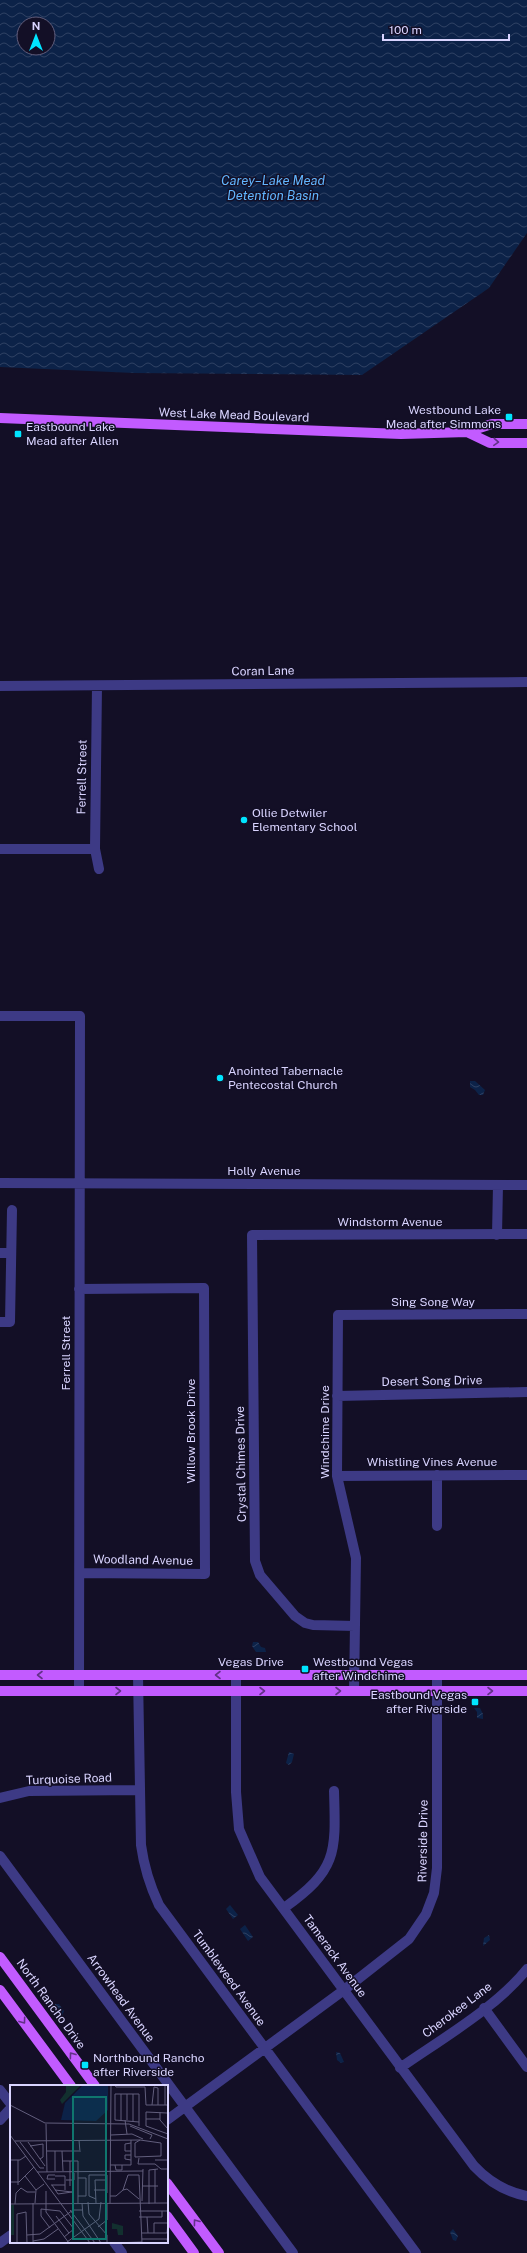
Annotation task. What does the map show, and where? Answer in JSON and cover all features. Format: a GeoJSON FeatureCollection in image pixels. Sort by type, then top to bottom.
{"type":"FeatureCollection","features":[{"type":"Feature","properties":{"kind":"main road","name":"West Lake Mead Boulevard"},"geometry":{"type":"LineString","coordinates":[[0,418],[343,432],[467,432],[492,424],[527,424]]}},
{"type":"Feature","properties":{"kind":"main road","name":"West Lake Mead Boulevard"},"geometry":{"type":"LineString","coordinates":[[467,432],[490,443],[527,443]]}},
{"type":"Feature","properties":{"kind":"main road","name":"Vegas Drive"},"geometry":{"type":"LineString","coordinates":[[0,1675],[527,1675]]}},
{"type":"Feature","properties":{"kind":"main road"},"geometry":{"type":"LineString","coordinates":[[0,1691],[527,1691]]}},
{"type":"Feature","properties":{"kind":"main road","name":"North Rancho Drive"},"geometry":{"type":"LineString","coordinates":[[0,1957],[94,2085]]}},
{"type":"Feature","properties":{"kind":"main road"},"geometry":{"type":"LineString","coordinates":[[0,1990],[70,2085]]}},
{"type":"Feature","properties":{"kind":"main road"},"geometry":{"type":"LineString","coordinates":[[168,2184],[219,2253]]}},
{"type":"Feature","properties":{"kind":"main road"},"geometry":{"type":"LineString","coordinates":[[168,2217],[194,2253]]}},
{"type":"Feature","properties":{"kind":"street","name":"Coran Lane"},"geometry":{"type":"LineString","coordinates":[[0,686],[527,682]]}},
{"type":"Feature","properties":{"kind":"street","name":"Ferrell Street"},"geometry":{"type":"LineString","coordinates":[[97,686],[95,849],[99,869]]}},
{"type":"Feature","properties":{"kind":"street"},"geometry":{"type":"LineString","coordinates":[[0,849],[95,849]]}},
{"type":"Feature","properties":{"kind":"street","name":"Ferrell Street"},"geometry":{"type":"LineString","coordinates":[[0,1016],[80,1016],[79,1691]]}},
{"type":"Feature","properties":{"kind":"street","name":"Holly Avenue"},"geometry":{"type":"LineString","coordinates":[[0,1183],[527,1185]]}},
{"type":"Feature","properties":{"kind":"street"},"geometry":{"type":"LineString","coordinates":[[497,1235],[498,1185]]}},
{"type":"Feature","properties":{"kind":"street"},"geometry":{"type":"LineString","coordinates":[[5,1322],[11,1253],[12,1210]]}},
{"type":"Feature","properties":{"kind":"street","name":"Windstorm Avenue"},"geometry":{"type":"LineString","coordinates":[[252,1235],[527,1234]]}},
{"type":"Feature","properties":{"kind":"street","name":"Crystal Chimes Drive"},"geometry":{"type":"LineString","coordinates":[[252,1235],[255,1561],[257,1569],[260,1575],[299,1620],[313,1625],[355,1626]]}},
{"type":"Feature","properties":{"kind":"street"},"geometry":{"type":"LineString","coordinates":[[0,1253],[11,1253]]}},
{"type":"Feature","properties":{"kind":"street","name":"Willow Brook Drive"},"geometry":{"type":"LineString","coordinates":[[79,1289],[204,1288],[205,1574]]}},
{"type":"Feature","properties":{"kind":"street","name":"Sing Song Way"},"geometry":{"type":"LineString","coordinates":[[338,1315],[527,1314]]}},
{"type":"Feature","properties":{"kind":"street","name":"Windchime Drive"},"geometry":{"type":"LineString","coordinates":[[338,1315],[337,1476],[356,1558],[354,1691]]}},
{"type":"Feature","properties":{"kind":"street","name":"Desert Song Drive"},"geometry":{"type":"LineString","coordinates":[[338,1396],[527,1392]]}},
{"type":"Feature","properties":{"kind":"street"},"geometry":{"type":"LineString","coordinates":[[437,1475],[437,1526]]}},
{"type":"Feature","properties":{"kind":"street","name":"Whistling Vines Avenue"},"geometry":{"type":"LineString","coordinates":[[337,1476],[527,1475]]}},
{"type":"Feature","properties":{"kind":"street","name":"Woodland Avenue"},"geometry":{"type":"LineString","coordinates":[[80,1573],[205,1574]]}},
{"type":"Feature","properties":{"kind":"street","name":"Tumbleweed Avenue"},"geometry":{"type":"LineString","coordinates":[[138,1675],[141,1846],[144,1865],[159,1905],[416,2253]]}},
{"type":"Feature","properties":{"kind":"street","name":"Tamerack Avenue"},"geometry":{"type":"LineString","coordinates":[[236,1675],[236,1792],[239,1829],[260,1876],[400,2068],[474,2166],[486,2179],[514,2193],[527,2196]]}},
{"type":"Feature","properties":{"kind":"street","name":"Riverside Drive"},"geometry":{"type":"LineString","coordinates":[[168,2119],[344,1990],[408,1939],[426,1914],[434,1893],[437,1868],[436,1675]]}},
{"type":"Feature","properties":{"kind":"street","name":"Turquoise Road"},"geometry":{"type":"LineString","coordinates":[[0,1798],[29,1791],[139,1790]]}},
{"type":"Feature","properties":{"kind":"street"},"geometry":{"type":"LineString","coordinates":[[284,1908],[306,1892],[319,1879],[330,1860],[336,1833],[334,1791]]}},
{"type":"Feature","properties":{"kind":"street","name":"Arrowhead Avenue"},"geometry":{"type":"LineString","coordinates":[[0,1856],[293,2253]]}},
{"type":"Feature","properties":{"kind":"street","name":"Cherokee Lane"},"geometry":{"type":"LineString","coordinates":[[400,2068],[484,2008],[520,1978],[527,1969]]}},
{"type":"Feature","properties":{"kind":"street"},"geometry":{"type":"LineString","coordinates":[[484,2008],[527,2067]]}},
{"type":"Feature","properties":{"kind":"street"},"geometry":{"type":"LineString","coordinates":[[0,2090],[10,2103]]}},
{"type":"Feature","properties":{"kind":"street"},"geometry":{"type":"LineString","coordinates":[[0,2120],[10,2109]]}},
{"type":"Feature","properties":{"kind":"street"},"geometry":{"type":"LineString","coordinates":[[0,2243],[10,2237]]}},
{"type":"Feature","properties":{"kind":"street"},"geometry":{"type":"LineString","coordinates":[[115,2243],[122,2253]]}},
{"type":"Feature","properties":{"kind":"water","name":"Carey–Lake Mead Detention Basin"},"geometry":{"type":"Polygon","coordinates":[[[0,0],[527,0],[527,233],[489,288],[362,375],[134,373],[0,367],[0,0]]]}},
{"type":"Feature","properties":{"kind":"water"},"geometry":{"type":"Polygon","coordinates":[[[470,1081],[475,1081],[485,1090],[483,1095],[479,1095],[470,1087],[470,1081]]]}},
{"type":"Feature","properties":{"kind":"water"},"geometry":{"type":"Polygon","coordinates":[[[253,1642],[258,1642],[261,1647],[265,1648],[266,1652],[256,1652],[252,1646],[253,1642]]]}},
{"type":"Feature","properties":{"kind":"water"},"geometry":{"type":"Polygon","coordinates":[[[474,1708],[480,1708],[483,1714],[483,1719],[477,1718],[477,1712],[474,1708]]]}},
{"type":"Feature","properties":{"kind":"water"},"geometry":{"type":"Polygon","coordinates":[[[289,1752],[294,1754],[292,1762],[289,1765],[286,1763],[289,1752]]]}},
{"type":"Feature","properties":{"kind":"water"},"geometry":{"type":"Polygon","coordinates":[[[230,1905],[238,1915],[233,1919],[226,1909],[230,1905]]]}},
{"type":"Feature","properties":{"kind":"water"},"geometry":{"type":"Polygon","coordinates":[[[245,1925],[253,1937],[248,1941],[240,1929],[245,1925]]]}},
{"type":"Feature","properties":{"kind":"water"},"geometry":{"type":"Polygon","coordinates":[[[489,1935],[490,1940],[483,1946],[484,1938],[489,1935]]]}},
{"type":"Feature","properties":{"kind":"water"},"geometry":{"type":"Polygon","coordinates":[[[55,2004],[59,2004],[64,2011],[62,2016],[55,2009],[55,2004]]]}},
{"type":"Feature","properties":{"kind":"water"},"geometry":{"type":"Polygon","coordinates":[[[336,2052],[340,2053],[344,2062],[341,2063],[337,2060],[336,2052]]]}},
{"type":"Feature","properties":{"kind":"water"},"geometry":{"type":"Polygon","coordinates":[[[453,2229],[458,2236],[456,2241],[453,2240],[450,2232],[453,2229]]]}},
{"type":"Feature","properties":{"kind":"place","name":"Westbound Lake Mead after Simmons"},"geometry":{"type":"Point","coordinates":[509,417]}},
{"type":"Feature","properties":{"kind":"place","name":"Eastbound Lake Mead after Allen"},"geometry":{"type":"Point","coordinates":[18,434]}},
{"type":"Feature","properties":{"kind":"place","name":"Ollie Detwiler Elementary School"},"geometry":{"type":"Point","coordinates":[244,820]}},
{"type":"Feature","properties":{"kind":"place","name":"Anointed Tabernacle Pentecostal Church"},"geometry":{"type":"Point","coordinates":[220,1078]}},
{"type":"Feature","properties":{"kind":"place","name":"Westbound Vegas after Windchime"},"geometry":{"type":"Point","coordinates":[305,1669]}},
{"type":"Feature","properties":{"kind":"place","name":"Eastbound Vegas after Riverside"},"geometry":{"type":"Point","coordinates":[475,1702]}},
{"type":"Feature","properties":{"kind":"place","name":"Northbound Rancho after Riverside"},"geometry":{"type":"Point","coordinates":[85,2065]}}]}
